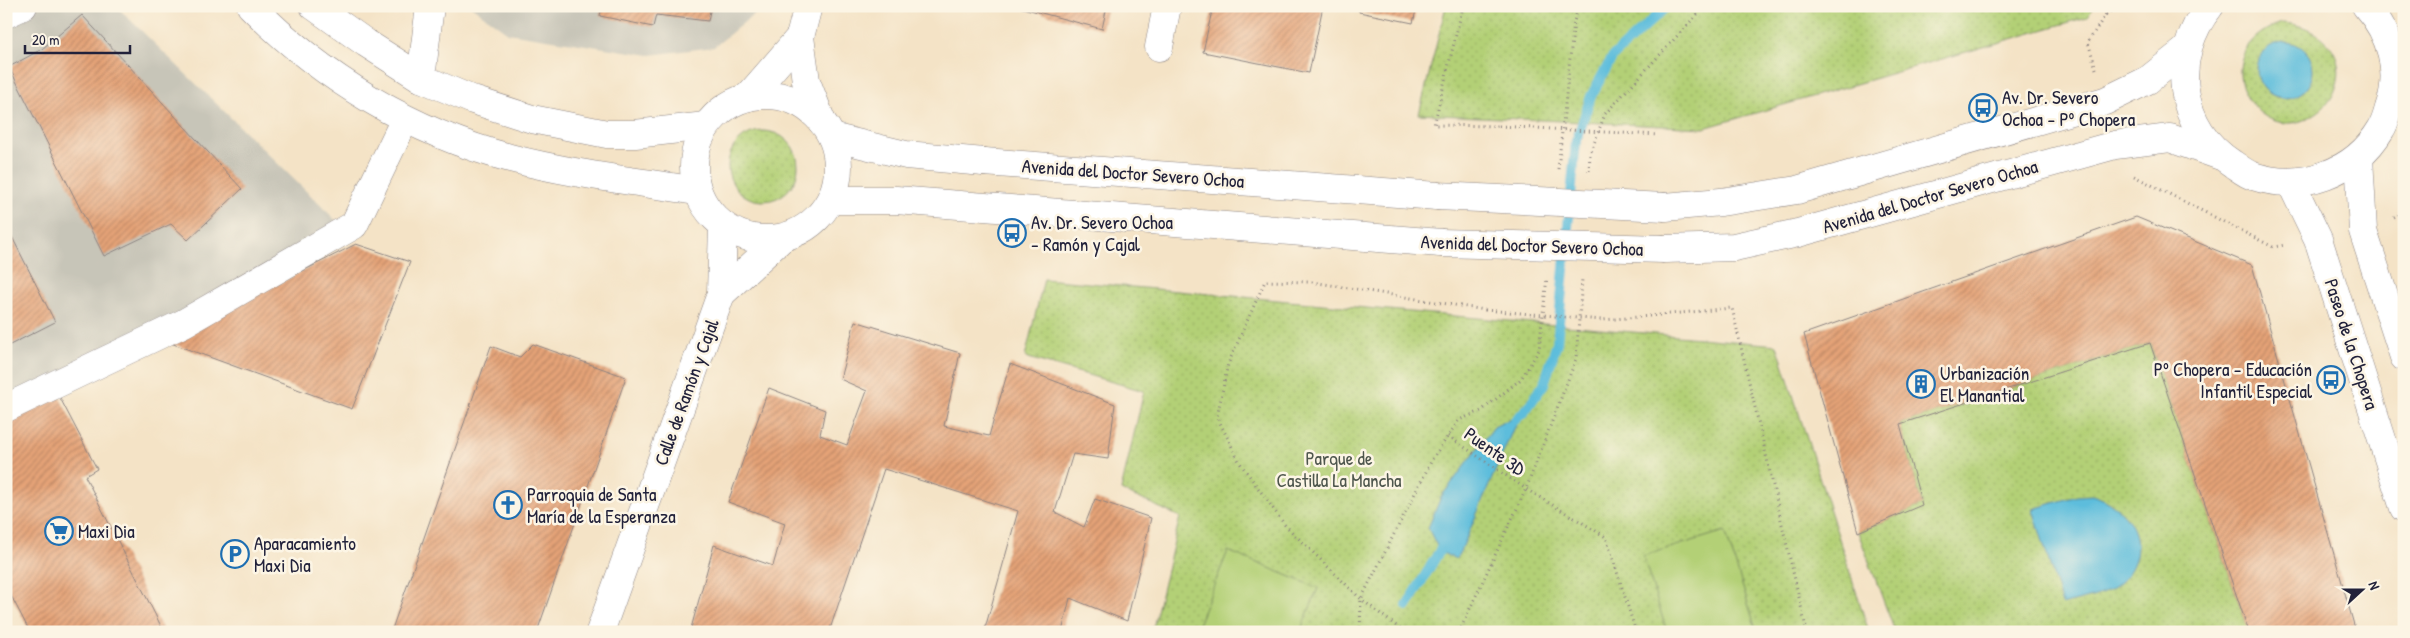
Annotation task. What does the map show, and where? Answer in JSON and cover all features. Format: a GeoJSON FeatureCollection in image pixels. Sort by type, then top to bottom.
{"type":"FeatureCollection","features":[{"type":"Feature","properties":{"kind":"street"},"geometry":{"type":"LineString","coordinates":[[6,14],[23,6]]}},
{"type":"Feature","properties":{"kind":"street"},"geometry":{"type":"LineString","coordinates":[[251,6],[313,62],[405,119],[460,142],[509,158],[554,168],[697,191]]}},
{"type":"Feature","properties":{"kind":"street"},"geometry":{"type":"LineString","coordinates":[[314,6],[366,43],[422,78],[473,100],[532,119],[606,134],[635,134],[706,126]]}},
{"type":"Feature","properties":{"kind":"street"},"geometry":{"type":"LineString","coordinates":[[422,78],[430,6]]}},
{"type":"Feature","properties":{"kind":"street"},"geometry":{"type":"LineString","coordinates":[[808,6],[800,37],[806,81],[827,130],[838,158],[838,172],[831,200],[818,217],[802,230],[782,238],[761,239],[741,235],[723,225],[708,210],[697,191],[694,168],[696,146],[706,126],[732,102],[748,97],[769,94],[789,98],[807,108],[827,130]]}},
{"type":"Feature","properties":{"kind":"street"},"geometry":{"type":"LineString","coordinates":[[1159,47],[1167,6]]}},
{"type":"Feature","properties":{"kind":"street"},"geometry":{"type":"LineString","coordinates":[[2210,6],[2197,22],[2187,49],[2183,78],[2188,106],[2199,133],[2218,155],[2252,176],[2291,183],[2328,176],[2359,156],[2382,129],[2399,91],[2394,57],[2379,21],[2366,6]]}},
{"type":"Feature","properties":{"kind":"street"},"geometry":{"type":"LineString","coordinates":[[748,97],[800,37]]}},
{"type":"Feature","properties":{"kind":"street","name":"Avenida del Doctor Severo Ochoa"},"geometry":{"type":"LineString","coordinates":[[827,130],[906,155],[1438,196],[1666,207],[1721,202],[1797,190],[2105,101],[2148,80],[2187,49]]}},
{"type":"Feature","properties":{"kind":"street"},"geometry":{"type":"LineString","coordinates":[[6,408],[184,323],[354,225],[405,119]]}},
{"type":"Feature","properties":{"kind":"street","name":"Avenida del Doctor Severo Ochoa"},"geometry":{"type":"LineString","coordinates":[[831,200],[896,200],[1441,243],[1664,249],[1734,247],[1798,233],[2116,145],[2170,138],[2218,155]]}},
{"type":"Feature","properties":{"kind":"street"},"geometry":{"type":"LineString","coordinates":[[2359,156],[2363,231],[2404,357]]}},
{"type":"Feature","properties":{"kind":"street","name":"Paseo de la Chopera"},"geometry":{"type":"LineString","coordinates":[[2291,183],[2318,238],[2404,508]]}},
{"type":"Feature","properties":{"kind":"street","name":"Calle de Ramón y Cajal"},"geometry":{"type":"LineString","coordinates":[[600,632],[721,294],[723,225]]}},
{"type":"Feature","properties":{"kind":"street","name":"Calle de Ramón y Cajal"},"geometry":{"type":"LineString","coordinates":[[721,294],[782,238]]}},
{"type":"Feature","properties":{"kind":"path"},"geometry":{"type":"LineString","coordinates":[[1463,6],[1434,125],[1499,126],[1656,135]]}},
{"type":"Feature","properties":{"kind":"path"},"geometry":{"type":"LineString","coordinates":[[1557,176],[1573,31],[1579,6]]}},
{"type":"Feature","properties":{"kind":"path"},"geometry":{"type":"LineString","coordinates":[[1589,174],[1590,154],[1605,114],[1705,6]]}},
{"type":"Feature","properties":{"kind":"path"},"geometry":{"type":"LineString","coordinates":[[2105,101],[2088,42],[2106,14],[2106,6]]}},
{"type":"Feature","properties":{"kind":"path"},"geometry":{"type":"LineString","coordinates":[[2106,14],[2130,6]]}},
{"type":"Feature","properties":{"kind":"path"},"geometry":{"type":"LineString","coordinates":[[2116,145],[2130,174],[2273,247],[2318,238]]}},
{"type":"Feature","properties":{"kind":"path"},"geometry":{"type":"LineString","coordinates":[[1459,632],[1526,489],[1576,359],[1582,272]]}},
{"type":"Feature","properties":{"kind":"path"},"geometry":{"type":"LineString","coordinates":[[1360,632],[1361,599],[1433,458],[1459,420],[1481,411],[1521,379],[1539,350],[1547,273]]}},
{"type":"Feature","properties":{"kind":"path"},"geometry":{"type":"LineString","coordinates":[[1404,632],[1361,599],[1285,525],[1240,463],[1217,417],[1228,364],[1265,281],[1312,282],[1485,310],[1602,320],[1732,308],[1806,632]]}},
{"type":"Feature","properties":{"kind":"path","name":"Puente 3D"},"geometry":{"type":"LineString","coordinates":[[1448,436],[1526,489],[1606,537],[1636,632]]}},
{"type":"Feature","properties":{"kind":"shaded area"},"geometry":{"type":"Polygon","coordinates":[[[6,6],[116,6],[354,238],[6,414],[6,6]]]}},
{"type":"Feature","properties":{"kind":"shaded area"},"geometry":{"type":"Polygon","coordinates":[[[471,6],[764,6],[714,47],[650,55],[508,33],[471,6]]]}},
{"type":"Feature","properties":{"kind":"green space"},"geometry":{"type":"Polygon","coordinates":[[[1446,6],[2095,6],[2087,17],[1704,128],[1419,114],[1446,6]]]}},
{"type":"Feature","properties":{"kind":"green space"},"geometry":{"type":"Polygon","coordinates":[[[2282,23],[2309,29],[2329,45],[2339,67],[2338,81],[2333,95],[2316,113],[2308,118],[2288,123],[2270,119],[2254,107],[2244,91],[2240,72],[2244,53],[2257,36],[2282,23]],[[2311,59],[2257,67],[2260,82],[2268,92],[2278,97],[2289,98],[2299,94],[2307,86],[2312,74],[2311,59]]]}},
{"type":"Feature","properties":{"kind":"green space"},"geometry":{"type":"Polygon","coordinates":[[[763,131],[776,134],[788,141],[795,153],[798,166],[795,179],[788,191],[776,198],[763,201],[750,198],[738,191],[731,179],[728,166],[731,153],[738,141],[750,134],[763,131]]]}},
{"type":"Feature","properties":{"kind":"green space","name":"Parque de Castilla La Mancha"},"geometry":{"type":"Polygon","coordinates":[[[1044,279],[1777,345],[1869,632],[1152,632],[1180,517],[1121,490],[1144,391],[1025,357],[1044,279]]]}},
{"type":"Feature","properties":{"kind":"green space"},"geometry":{"type":"Polygon","coordinates":[[[2150,343],[2249,632],[1895,632],[1858,532],[1922,505],[1900,424],[2150,343]]]}},
{"type":"Feature","properties":{"kind":"green space"},"geometry":{"type":"Polygon","coordinates":[[[1725,531],[1757,632],[1667,632],[1643,556],[1725,531]]]}},
{"type":"Feature","properties":{"kind":"green space"},"geometry":{"type":"Polygon","coordinates":[[[1228,551],[1318,588],[1300,632],[1195,632],[1228,551]]]}},
{"type":"Feature","properties":{"kind":"water"},"geometry":{"type":"Polygon","coordinates":[[[2280,42],[2290,42],[2305,50],[2311,59],[2313,70],[2311,81],[2305,90],[2290,98],[2280,98],[2269,93],[2262,86],[2257,75],[2257,65],[2262,54],[2269,47],[2280,42]]]}},
{"type":"Feature","properties":{"kind":"water"},"geometry":{"type":"Polygon","coordinates":[[[1525,411],[1511,434],[1456,559],[1440,552],[1428,528],[1441,497],[1494,427],[1525,411]]]}},
{"type":"Feature","properties":{"kind":"water"},"geometry":{"type":"Polygon","coordinates":[[[2092,495],[2118,509],[2127,519],[2134,530],[2137,542],[2136,555],[2131,568],[2116,586],[2094,596],[2062,605],[2033,509],[2077,496],[2092,495]]]}},
{"type":"Feature","properties":{"kind":"building"},"geometry":{"type":"Polygon","coordinates":[[[602,6],[711,6],[708,21],[656,15],[653,27],[600,16],[602,6]]]}},
{"type":"Feature","properties":{"kind":"building"},"geometry":{"type":"Polygon","coordinates":[[[1015,6],[1107,6],[1102,29],[1015,6]]]}},
{"type":"Feature","properties":{"kind":"building"},"geometry":{"type":"Polygon","coordinates":[[[1213,6],[1323,6],[1309,73],[1203,52],[1213,6]]]}},
{"type":"Feature","properties":{"kind":"building"},"geometry":{"type":"Polygon","coordinates":[[[1360,6],[1417,6],[1413,23],[1359,12],[1360,6]]]}},
{"type":"Feature","properties":{"kind":"building"},"geometry":{"type":"Polygon","coordinates":[[[82,15],[242,189],[188,240],[171,224],[104,256],[9,67],[42,49],[82,15]]]}},
{"type":"Feature","properties":{"kind":"building","name":"Urbanización El Manantial"},"geometry":{"type":"Polygon","coordinates":[[[2136,217],[2252,265],[2356,632],[2249,632],[2150,343],[1900,424],[1922,505],[1858,532],[1804,334],[2136,217]]]}},
{"type":"Feature","properties":{"kind":"building"},"geometry":{"type":"Polygon","coordinates":[[[6,225],[55,322],[6,347],[6,225]]]}},
{"type":"Feature","properties":{"kind":"building"},"geometry":{"type":"Polygon","coordinates":[[[356,244],[410,262],[352,409],[165,341],[356,244]]]}},
{"type":"Feature","properties":{"kind":"building"},"geometry":{"type":"Polygon","coordinates":[[[855,321],[960,353],[944,426],[989,436],[1010,364],[1115,404],[1108,459],[1073,454],[1055,512],[1084,527],[1095,499],[1151,518],[1127,621],[1070,598],[1062,632],[984,632],[1018,511],[884,469],[829,632],[690,632],[714,545],[773,566],[785,523],[728,502],[769,388],[825,410],[820,435],[847,445],[867,391],[840,379],[855,321]]]}},
{"type":"Feature","properties":{"kind":"building","name":"Parroquia de Santa María de la Esperanza"},"geometry":{"type":"Polygon","coordinates":[[[533,344],[626,377],[537,632],[391,632],[491,346],[520,357],[533,344]]]}},
{"type":"Feature","properties":{"kind":"building","name":"Maxi Dia"},"geometry":{"type":"Polygon","coordinates":[[[58,394],[97,469],[85,476],[164,632],[30,632],[6,586],[6,421],[58,394]]]}},
{"type":"Feature","properties":{"kind":"waterway"},"geometry":{"type":"LineString","coordinates":[[1515,420],[1525,411],[1544,384],[1557,343],[1576,142],[1591,96],[1613,56],[1667,6]]}},
{"type":"Feature","properties":{"kind":"waterway"},"geometry":{"type":"LineString","coordinates":[[1407,606],[1446,540]]}},
{"type":"Feature","properties":{"kind":"place","name":"Av. Dr. Severo Ochoa - Pº Chopera"},"geometry":{"type":"Point","coordinates":[1983,108]}},
{"type":"Feature","properties":{"kind":"place","name":"Av. Dr. Severo Ochoa - Ramón y Cajal"},"geometry":{"type":"Point","coordinates":[1012,233]}},
{"type":"Feature","properties":{"kind":"place","name":"Pº Chopera - Educación Infantil Especial"},"geometry":{"type":"Point","coordinates":[2331,380]}},
{"type":"Feature","properties":{"kind":"place","name":"Urbanización El Manantial"},"geometry":{"type":"Point","coordinates":[1921,384]}},
{"type":"Feature","properties":{"kind":"place","name":"Parroquia de Santa María de la Esperanza"},"geometry":{"type":"Point","coordinates":[508,505]}},
{"type":"Feature","properties":{"kind":"place","name":"Maxi Dia"},"geometry":{"type":"Point","coordinates":[59,531]}},
{"type":"Feature","properties":{"kind":"place","name":"Aparacamiento Maxi Dia"},"geometry":{"type":"Point","coordinates":[235,554]}}]}
